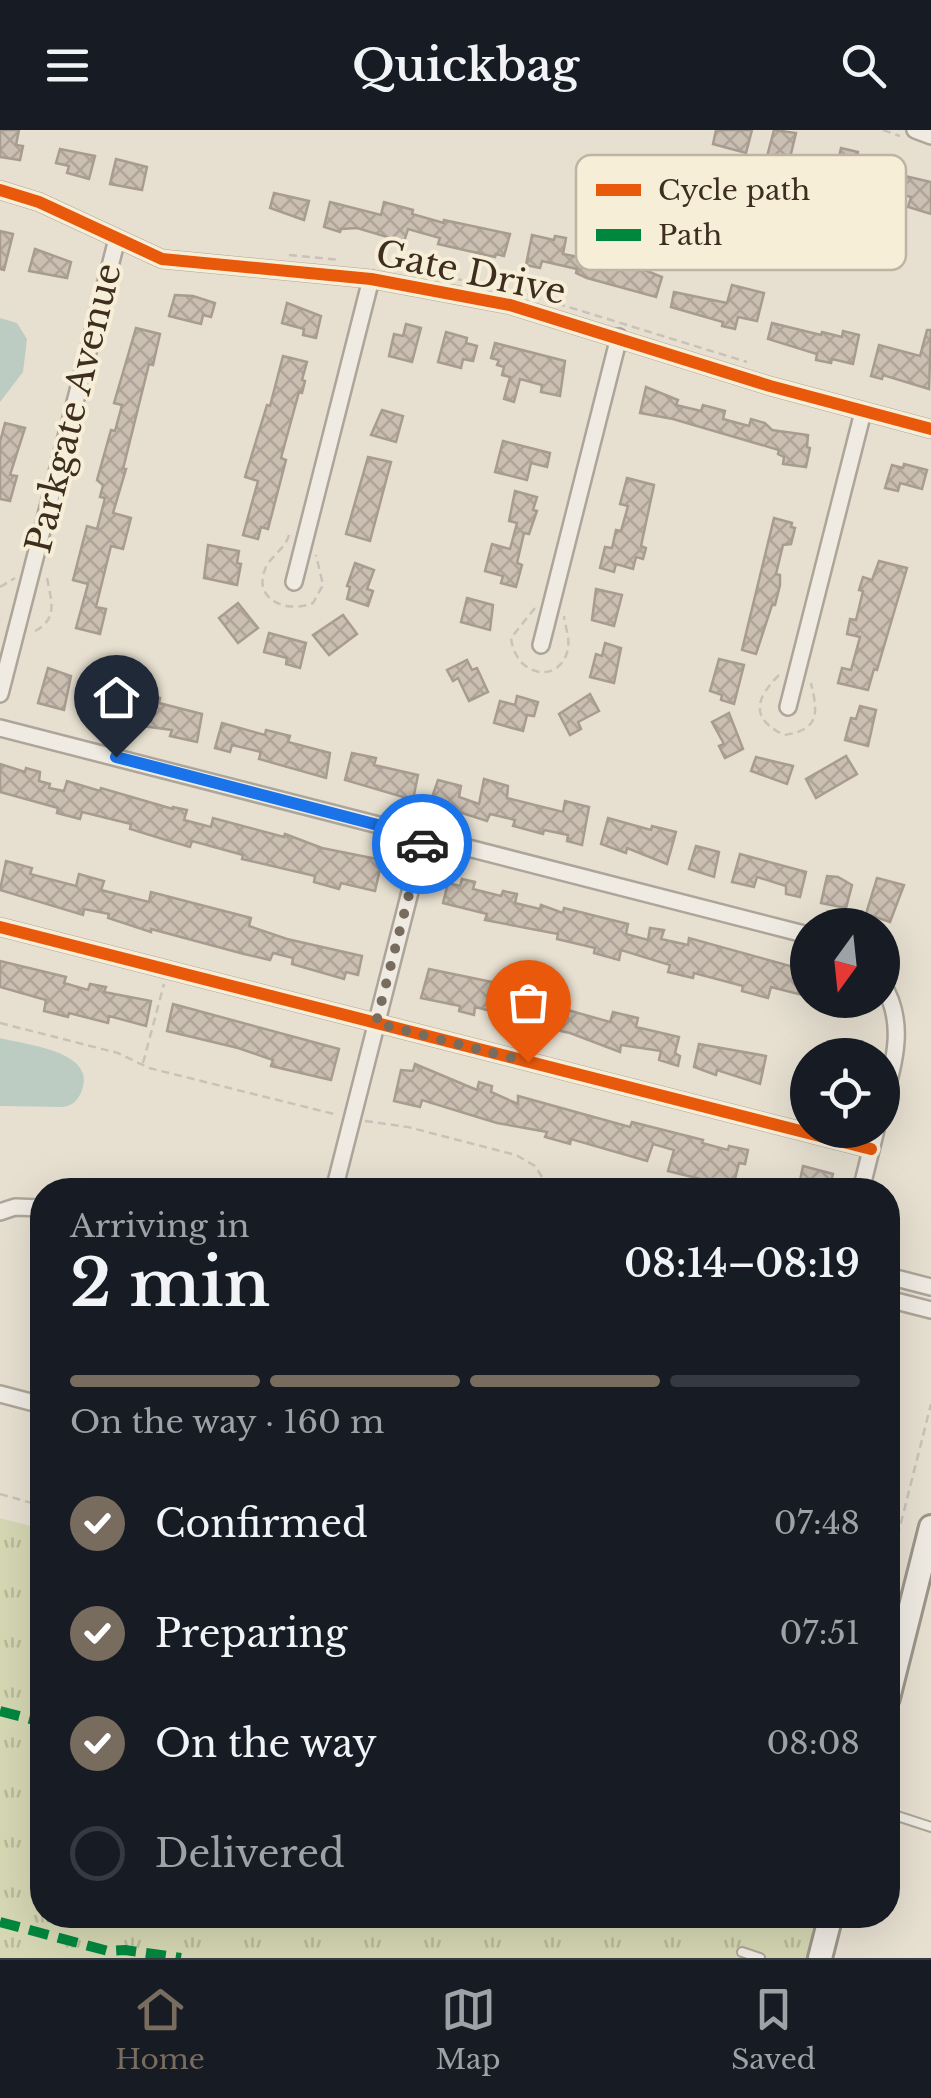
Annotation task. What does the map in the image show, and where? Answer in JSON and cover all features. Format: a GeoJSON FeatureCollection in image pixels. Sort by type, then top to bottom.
{"type":"FeatureCollection","features":[{"type":"Feature","properties":{"kind":"main road"},"geometry":{"type":"LineString","coordinates":[[900,1650],[931,1527]]}},
{"type":"Feature","properties":{"kind":"main road"},"geometry":{"type":"LineString","coordinates":[[820,1958],[828,1928]]}},
{"type":"Feature","properties":{"kind":"street"},"geometry":{"type":"LineString","coordinates":[[916,130],[931,136]]}},
{"type":"Feature","properties":{"kind":"street","name":"Gate Drive"},"geometry":{"type":"LineString","coordinates":[[0,190],[39,202],[148,254],[177,262],[370,279],[510,306],[931,429]]}},
{"type":"Feature","properties":{"kind":"street","name":"Parkgate Avenue"},"geometry":{"type":"LineString","coordinates":[[0,694],[117,239]]}},
{"type":"Feature","properties":{"kind":"street"},"geometry":{"type":"LineString","coordinates":[[294,582],[370,279]]}},
{"type":"Feature","properties":{"kind":"street"},"geometry":{"type":"LineString","coordinates":[[541,644],[619,337]]}},
{"type":"Feature","properties":{"kind":"street"},"geometry":{"type":"LineString","coordinates":[[788,708],[864,412]]}},
{"type":"Feature","properties":{"kind":"street"},"geometry":{"type":"LineString","coordinates":[[0,728],[790,930]]}},
{"type":"Feature","properties":{"kind":"street"},"geometry":{"type":"LineString","coordinates":[[337,1178],[424,837]]}},
{"type":"Feature","properties":{"kind":"street"},"geometry":{"type":"LineString","coordinates":[[0,927],[871,1149],[864,1178]]}},
{"type":"Feature","properties":{"kind":"street"},"geometry":{"type":"LineString","coordinates":[[0,1212],[30,1208]]}},
{"type":"Feature","properties":{"kind":"street"},"geometry":{"type":"LineString","coordinates":[[900,1279],[931,1287]]}},
{"type":"Feature","properties":{"kind":"street"},"geometry":{"type":"LineString","coordinates":[[900,1302],[931,1310]]}},
{"type":"Feature","properties":{"kind":"street"},"geometry":{"type":"LineString","coordinates":[[0,1394],[30,1402]]}},
{"type":"Feature","properties":{"kind":"lane"},"geometry":{"type":"LineString","coordinates":[[900,1818],[931,1828]]}},
{"type":"Feature","properties":{"kind":"lane"},"geometry":{"type":"LineString","coordinates":[[742,1952],[760,1958]]}},
{"type":"Feature","properties":{"kind":"path"},"geometry":{"type":"LineString","coordinates":[[290,533],[286,545],[266,566],[266,593],[276,604],[300,608],[313,604],[320,594],[322,572],[315,548]]}},
{"type":"Feature","properties":{"kind":"path"},"geometry":{"type":"LineString","coordinates":[[0,587],[16,576]]}},
{"type":"Feature","properties":{"kind":"path"},"geometry":{"type":"LineString","coordinates":[[36,631],[48,622],[53,606],[46,576]]}},
{"type":"Feature","properties":{"kind":"path"},"geometry":{"type":"LineString","coordinates":[[535,609],[511,638],[513,652],[520,665],[544,672],[562,662],[568,650],[565,604]]}},
{"type":"Feature","properties":{"kind":"path"},"geometry":{"type":"LineString","coordinates":[[783,671],[765,689],[759,710],[763,721],[784,734],[798,733],[814,717],[816,700],[809,674]]}},
{"type":"Feature","properties":{"kind":"path"},"geometry":{"type":"LineString","coordinates":[[142,1065],[168,970]]}},
{"type":"Feature","properties":{"kind":"path"},"geometry":{"type":"LineString","coordinates":[[0,1023],[101,1048],[142,1065],[527,1159],[542,1178]]}},
{"type":"Feature","properties":{"kind":"path"},"geometry":{"type":"LineString","coordinates":[[900,1527],[931,1404]]}},
{"type":"Feature","properties":{"kind":"path"},"geometry":{"type":"LineString","coordinates":[[0,1494],[30,1503]]}},
{"type":"Feature","properties":{"kind":"green space"},"geometry":{"type":"Polygon","coordinates":[[[0,1518],[30,1526],[30,1928],[829,1928],[822,1958],[0,1958],[0,1518]]]}},
{"type":"Feature","properties":{"kind":"shaded area"},"geometry":{"type":"Polygon","coordinates":[[[0,318],[17,323],[27,339],[23,372],[0,402],[0,318]]]}},
{"type":"Feature","properties":{"kind":"shaded area"},"geometry":{"type":"Polygon","coordinates":[[[0,1038],[42,1047],[71,1059],[84,1079],[77,1099],[63,1107],[0,1106],[0,1038]]]}},
{"type":"Feature","properties":{"kind":"building"},"geometry":{"type":"Polygon","coordinates":[[[0,130],[19,130],[16,145],[23,146],[20,160],[0,157],[0,130]]]}},
{"type":"Feature","properties":{"kind":"building"},"geometry":{"type":"Polygon","coordinates":[[[716,130],[752,130],[746,153],[713,144],[716,130]]]}},
{"type":"Feature","properties":{"kind":"building"},"geometry":{"type":"Polygon","coordinates":[[[774,130],[796,133],[791,155],[767,155],[774,130]]]}},
{"type":"Feature","properties":{"kind":"building"},"geometry":{"type":"Polygon","coordinates":[[[841,148],[858,152],[858,155],[840,155],[841,148]]]}},
{"type":"Feature","properties":{"kind":"building"},"geometry":{"type":"Polygon","coordinates":[[[60,149],[95,156],[89,179],[67,173],[69,166],[56,163],[60,149]]]}},
{"type":"Feature","properties":{"kind":"building"},"geometry":{"type":"Polygon","coordinates":[[[116,159],[147,167],[142,190],[110,184],[116,159]]]}},
{"type":"Feature","properties":{"kind":"building"},"geometry":{"type":"Polygon","coordinates":[[[906,176],[931,182],[931,214],[908,207],[911,197],[906,196],[906,176]]]}},
{"type":"Feature","properties":{"kind":"building"},"geometry":{"type":"Polygon","coordinates":[[[274,193],[309,201],[304,220],[270,208],[274,193]]]}},
{"type":"Feature","properties":{"kind":"building"},"geometry":{"type":"Polygon","coordinates":[[[330,202],[381,215],[384,202],[444,223],[510,234],[504,256],[495,257],[438,244],[440,238],[408,229],[404,242],[357,228],[340,232],[324,227],[330,202]]]}},
{"type":"Feature","properties":{"kind":"building"},"geometry":{"type":"Polygon","coordinates":[[[0,231],[13,234],[4,270],[0,269],[0,231]]]}},
{"type":"Feature","properties":{"kind":"building"},"geometry":{"type":"Polygon","coordinates":[[[532,235],[554,240],[555,236],[566,238],[563,254],[576,256],[576,269],[542,261],[540,268],[526,265],[532,235]]]}},
{"type":"Feature","properties":{"kind":"building"},"geometry":{"type":"Polygon","coordinates":[[[35,249],[71,262],[67,278],[29,271],[35,249]]]}},
{"type":"Feature","properties":{"kind":"building"},"geometry":{"type":"Polygon","coordinates":[[[644,270],[662,277],[656,297],[576,273],[644,270]]]}},
{"type":"Feature","properties":{"kind":"building"},"geometry":{"type":"Polygon","coordinates":[[[732,285],[764,293],[757,321],[738,317],[735,329],[671,307],[674,292],[727,303],[732,285]]]}},
{"type":"Feature","properties":{"kind":"building"},"geometry":{"type":"Polygon","coordinates":[[[175,295],[215,303],[211,317],[203,315],[201,324],[169,316],[175,295]]]}},
{"type":"Feature","properties":{"kind":"building"},"geometry":{"type":"Polygon","coordinates":[[[287,303],[321,316],[316,338],[303,335],[304,329],[282,323],[287,303]]]}},
{"type":"Feature","properties":{"kind":"building"},"geometry":{"type":"Polygon","coordinates":[[[772,323],[821,335],[822,332],[842,337],[843,331],[859,335],[853,364],[816,360],[817,354],[768,339],[772,323]]]}},
{"type":"Feature","properties":{"kind":"building"},"geometry":{"type":"Polygon","coordinates":[[[406,324],[421,328],[412,362],[389,356],[394,334],[403,336],[406,324]]]}},
{"type":"Feature","properties":{"kind":"building"},"geometry":{"type":"Polygon","coordinates":[[[136,328],[160,334],[153,365],[149,364],[113,513],[131,518],[123,549],[111,546],[96,607],[106,609],[100,634],[76,628],[88,584],[73,580],[87,526],[97,529],[105,498],[100,497],[103,485],[97,480],[122,405],[114,403],[136,328]]]}},
{"type":"Feature","properties":{"kind":"building"},"geometry":{"type":"Polygon","coordinates":[[[927,330],[931,330],[929,389],[883,375],[882,379],[871,376],[879,345],[920,356],[927,330]]]}},
{"type":"Feature","properties":{"kind":"building"},"geometry":{"type":"Polygon","coordinates":[[[446,332],[467,338],[466,343],[477,346],[473,361],[463,359],[461,368],[438,362],[446,332]]]}},
{"type":"Feature","properties":{"kind":"building"},"geometry":{"type":"Polygon","coordinates":[[[495,343],[565,361],[560,396],[541,392],[542,385],[520,379],[514,402],[504,399],[510,377],[502,375],[504,367],[497,365],[499,360],[491,358],[495,343]]]}},
{"type":"Feature","properties":{"kind":"building"},"geometry":{"type":"Polygon","coordinates":[[[283,356],[307,362],[302,380],[305,381],[281,458],[286,460],[268,529],[261,527],[258,539],[243,535],[258,481],[245,477],[283,356]]]}},
{"type":"Feature","properties":{"kind":"building"},"geometry":{"type":"Polygon","coordinates":[[[646,387],[678,400],[676,405],[701,411],[703,405],[725,411],[723,419],[749,426],[751,419],[772,430],[808,435],[806,467],[783,464],[779,450],[640,413],[646,387]]]}},
{"type":"Feature","properties":{"kind":"building"},"geometry":{"type":"Polygon","coordinates":[[[382,410],[403,416],[396,442],[371,435],[382,410]]]}},
{"type":"Feature","properties":{"kind":"building"},"geometry":{"type":"Polygon","coordinates":[[[5,423],[25,428],[10,475],[17,476],[10,501],[0,499],[0,442],[5,423]]]}},
{"type":"Feature","properties":{"kind":"building"},"geometry":{"type":"Polygon","coordinates":[[[503,441],[550,453],[547,467],[531,463],[527,480],[495,472],[503,441]]]}},
{"type":"Feature","properties":{"kind":"building"},"geometry":{"type":"Polygon","coordinates":[[[368,457],[391,462],[370,541],[346,534],[368,457]]]}},
{"type":"Feature","properties":{"kind":"building"},"geometry":{"type":"Polygon","coordinates":[[[904,464],[927,470],[922,489],[900,483],[898,491],[885,488],[892,465],[903,468],[904,464]]]}},
{"type":"Feature","properties":{"kind":"building"},"geometry":{"type":"Polygon","coordinates":[[[627,478],[654,485],[641,546],[646,548],[643,559],[636,557],[633,569],[616,564],[614,572],[600,568],[605,547],[612,548],[616,530],[621,531],[628,506],[620,504],[627,478]]]}},
{"type":"Feature","properties":{"kind":"building"},"geometry":{"type":"Polygon","coordinates":[[[515,491],[537,497],[533,510],[537,511],[529,534],[524,533],[517,563],[522,565],[516,587],[501,583],[503,576],[485,571],[492,544],[510,549],[517,523],[509,521],[515,491]]]}},
{"type":"Feature","properties":{"kind":"building"},"geometry":{"type":"Polygon","coordinates":[[[774,518],[792,523],[795,528],[791,544],[783,545],[776,574],[780,575],[780,585],[756,654],[742,650],[774,518]]]}},
{"type":"Feature","properties":{"kind":"building"},"geometry":{"type":"Polygon","coordinates":[[[208,545],[239,551],[237,585],[204,578],[208,545]]]}},
{"type":"Feature","properties":{"kind":"building"},"geometry":{"type":"Polygon","coordinates":[[[879,561],[907,568],[868,690],[838,683],[842,668],[851,670],[860,637],[847,634],[850,619],[856,620],[863,577],[872,580],[879,561]]]}},
{"type":"Feature","properties":{"kind":"building"},"geometry":{"type":"Polygon","coordinates":[[[355,563],[374,570],[367,589],[373,591],[368,606],[347,599],[355,563]]]}},
{"type":"Feature","properties":{"kind":"building"},"geometry":{"type":"Polygon","coordinates":[[[596,589],[622,595],[614,626],[592,620],[596,589]]]}},
{"type":"Feature","properties":{"kind":"building"},"geometry":{"type":"Polygon","coordinates":[[[467,598],[493,605],[490,630],[461,622],[467,598]]]}},
{"type":"Feature","properties":{"kind":"building"},"geometry":{"type":"Polygon","coordinates":[[[238,603],[258,628],[238,643],[219,618],[238,603]]]}},
{"type":"Feature","properties":{"kind":"building"},"geometry":{"type":"Polygon","coordinates":[[[343,615],[357,634],[329,655],[313,635],[343,615]]]}},
{"type":"Feature","properties":{"kind":"building"},"geometry":{"type":"Polygon","coordinates":[[[269,633],[306,643],[300,668],[286,664],[287,658],[264,652],[269,633]]]}},
{"type":"Feature","properties":{"kind":"building"},"geometry":{"type":"Polygon","coordinates":[[[605,643],[621,648],[614,683],[590,677],[596,654],[602,656],[605,643]]]}},
{"type":"Feature","properties":{"kind":"building"},"geometry":{"type":"Polygon","coordinates":[[[719,659],[744,665],[734,704],[710,691],[719,659]]]}},
{"type":"Feature","properties":{"kind":"building"},"geometry":{"type":"Polygon","coordinates":[[[467,660],[472,670],[477,668],[488,692],[469,701],[458,678],[453,681],[447,670],[467,660]]]}},
{"type":"Feature","properties":{"kind":"building"},"geometry":{"type":"Polygon","coordinates":[[[48,668],[71,676],[64,710],[38,703],[48,668]]]}},
{"type":"Feature","properties":{"kind":"building"},"geometry":{"type":"Polygon","coordinates":[[[92,692],[113,697],[110,723],[85,717],[92,692]]]}},
{"type":"Feature","properties":{"kind":"building"},"geometry":{"type":"Polygon","coordinates":[[[136,692],[160,698],[159,703],[202,714],[197,742],[170,736],[172,730],[142,726],[140,732],[126,729],[136,692]]]}},
{"type":"Feature","properties":{"kind":"building"},"geometry":{"type":"Polygon","coordinates":[[[590,694],[599,711],[578,722],[581,729],[570,735],[559,714],[590,694]]]}},
{"type":"Feature","properties":{"kind":"building"},"geometry":{"type":"Polygon","coordinates":[[[517,696],[538,702],[534,716],[527,715],[523,731],[494,723],[500,701],[515,705],[517,696]]]}},
{"type":"Feature","properties":{"kind":"building"},"geometry":{"type":"Polygon","coordinates":[[[860,706],[876,710],[868,746],[845,740],[851,718],[856,719],[860,706]]]}},
{"type":"Feature","properties":{"kind":"building"},"geometry":{"type":"Polygon","coordinates":[[[729,713],[743,749],[725,758],[719,746],[724,744],[712,722],[729,713]]]}},
{"type":"Feature","properties":{"kind":"building"},"geometry":{"type":"Polygon","coordinates":[[[222,723],[265,735],[266,730],[290,736],[288,742],[330,753],[326,778],[259,759],[261,752],[232,745],[230,752],[215,748],[222,723]]]}},
{"type":"Feature","properties":{"kind":"building"},"geometry":{"type":"Polygon","coordinates":[[[352,753],[376,758],[374,765],[418,775],[413,800],[345,780],[352,753]]]}},
{"type":"Feature","properties":{"kind":"building"},"geometry":{"type":"Polygon","coordinates":[[[846,756],[857,774],[816,798],[806,779],[846,756]]]}},
{"type":"Feature","properties":{"kind":"building"},"geometry":{"type":"Polygon","coordinates":[[[756,757],[793,766],[787,784],[751,771],[756,757]]]}},
{"type":"Feature","properties":{"kind":"building"},"geometry":{"type":"Polygon","coordinates":[[[0,764],[40,772],[39,781],[50,784],[49,788],[64,791],[67,781],[100,791],[101,788],[187,810],[184,820],[211,827],[213,818],[382,860],[375,891],[341,883],[339,889],[314,882],[315,876],[242,859],[243,855],[192,841],[190,847],[130,829],[131,824],[82,812],[80,819],[57,813],[58,808],[0,792],[0,764]]]}},
{"type":"Feature","properties":{"kind":"building"},"geometry":{"type":"Polygon","coordinates":[[[484,779],[508,786],[507,798],[563,812],[565,801],[589,807],[582,845],[567,841],[568,835],[544,830],[543,834],[513,826],[515,820],[490,814],[487,821],[430,803],[438,780],[461,786],[459,797],[479,804],[484,779]]]}},
{"type":"Feature","properties":{"kind":"building"},"geometry":{"type":"Polygon","coordinates":[[[608,818],[651,830],[652,826],[676,832],[667,864],[627,848],[626,853],[601,844],[608,818]]]}},
{"type":"Feature","properties":{"kind":"building"},"geometry":{"type":"Polygon","coordinates":[[[696,846],[719,852],[714,877],[689,869],[696,846]]]}},
{"type":"Feature","properties":{"kind":"building"},"geometry":{"type":"Polygon","coordinates":[[[740,854],[806,872],[800,897],[786,894],[786,886],[757,877],[754,887],[732,882],[740,854]]]}},
{"type":"Feature","properties":{"kind":"building"},"geometry":{"type":"Polygon","coordinates":[[[6,861],[32,868],[30,874],[76,886],[79,874],[104,881],[101,890],[149,902],[151,892],[251,918],[249,926],[362,956],[358,975],[346,972],[344,979],[292,964],[293,958],[273,953],[270,960],[244,954],[151,932],[108,918],[109,914],[84,909],[83,915],[0,890],[6,861]]]}},
{"type":"Feature","properties":{"kind":"building"},"geometry":{"type":"Polygon","coordinates":[[[827,876],[852,885],[846,908],[821,903],[827,876]]]}},
{"type":"Feature","properties":{"kind":"building"},"geometry":{"type":"Polygon","coordinates":[[[877,878],[904,885],[895,908],[868,908],[877,878]]]}},
{"type":"Feature","properties":{"kind":"building"},"geometry":{"type":"Polygon","coordinates":[[[462,879],[475,882],[473,889],[501,896],[503,891],[517,894],[515,903],[540,909],[541,905],[563,913],[564,908],[628,924],[626,934],[648,940],[650,928],[664,930],[661,939],[688,945],[689,938],[790,966],[790,992],[771,987],[768,998],[742,991],[743,986],[694,973],[693,978],[668,972],[670,965],[621,950],[619,960],[594,953],[595,948],[557,939],[558,934],[485,920],[487,914],[443,903],[448,883],[460,886],[462,879]]]}},
{"type":"Feature","properties":{"kind":"building"},"geometry":{"type":"Polygon","coordinates":[[[0,961],[66,977],[64,983],[88,990],[90,984],[106,987],[104,992],[151,1001],[146,1026],[109,1016],[108,1023],[44,1011],[46,1000],[0,987],[0,961]]]}},
{"type":"Feature","properties":{"kind":"building"},"geometry":{"type":"Polygon","coordinates":[[[429,969],[492,982],[490,991],[539,1004],[541,997],[566,1003],[564,1009],[610,1022],[613,1012],[638,1018],[636,1027],[679,1037],[675,1053],[680,1056],[678,1066],[659,1060],[661,1051],[621,1045],[620,1052],[570,1033],[547,1028],[546,1033],[497,1020],[499,1013],[475,1007],[474,1015],[459,1011],[460,1006],[421,998],[429,969]]]}},
{"type":"Feature","properties":{"kind":"building"},"geometry":{"type":"Polygon","coordinates":[[[173,1004],[339,1049],[331,1080],[271,1066],[273,1060],[238,1048],[167,1031],[173,1004]]]}},
{"type":"Feature","properties":{"kind":"building"},"geometry":{"type":"Polygon","coordinates":[[[699,1044],[766,1056],[760,1084],[694,1067],[699,1044]]]}},
{"type":"Feature","properties":{"kind":"building"},"geometry":{"type":"Polygon","coordinates":[[[415,1064],[477,1090],[479,1082],[492,1086],[491,1092],[518,1104],[518,1096],[630,1127],[632,1122],[728,1150],[729,1146],[748,1150],[745,1164],[739,1163],[735,1178],[696,1178],[668,1171],[674,1150],[653,1144],[647,1161],[571,1139],[570,1144],[545,1137],[547,1132],[497,1123],[422,1100],[420,1107],[394,1101],[401,1070],[413,1071],[415,1064]]]}},
{"type":"Feature","properties":{"kind":"building"},"geometry":{"type":"Polygon","coordinates":[[[803,1166],[833,1174],[832,1178],[800,1178],[803,1166]]]}},
{"type":"Feature","properties":{"kind":"marked path"},"geometry":{"type":"LineString","coordinates":[[0,1711],[30,1719]]}},
{"type":"Feature","properties":{"kind":"marked path"},"geometry":{"type":"LineString","coordinates":[[0,1922],[108,1951],[181,1958]]}},
{"type":"Feature","properties":{"kind":"cycle path"},"geometry":{"type":"LineString","coordinates":[[0,190],[39,202],[162,259],[371,279],[510,305],[770,386],[931,429]]}},
{"type":"Feature","properties":{"kind":"cycle path"},"geometry":{"type":"LineString","coordinates":[[0,927],[871,1149]]}},
{"type":"Feature","properties":{"kind":"way so far"},"geometry":{"type":"LineString","coordinates":[[422,844],[376,1023],[528,1062]]}},
{"type":"Feature","properties":{"kind":"route"},"geometry":{"type":"LineString","coordinates":[[116,757],[424,837],[422,844]]}}]}
